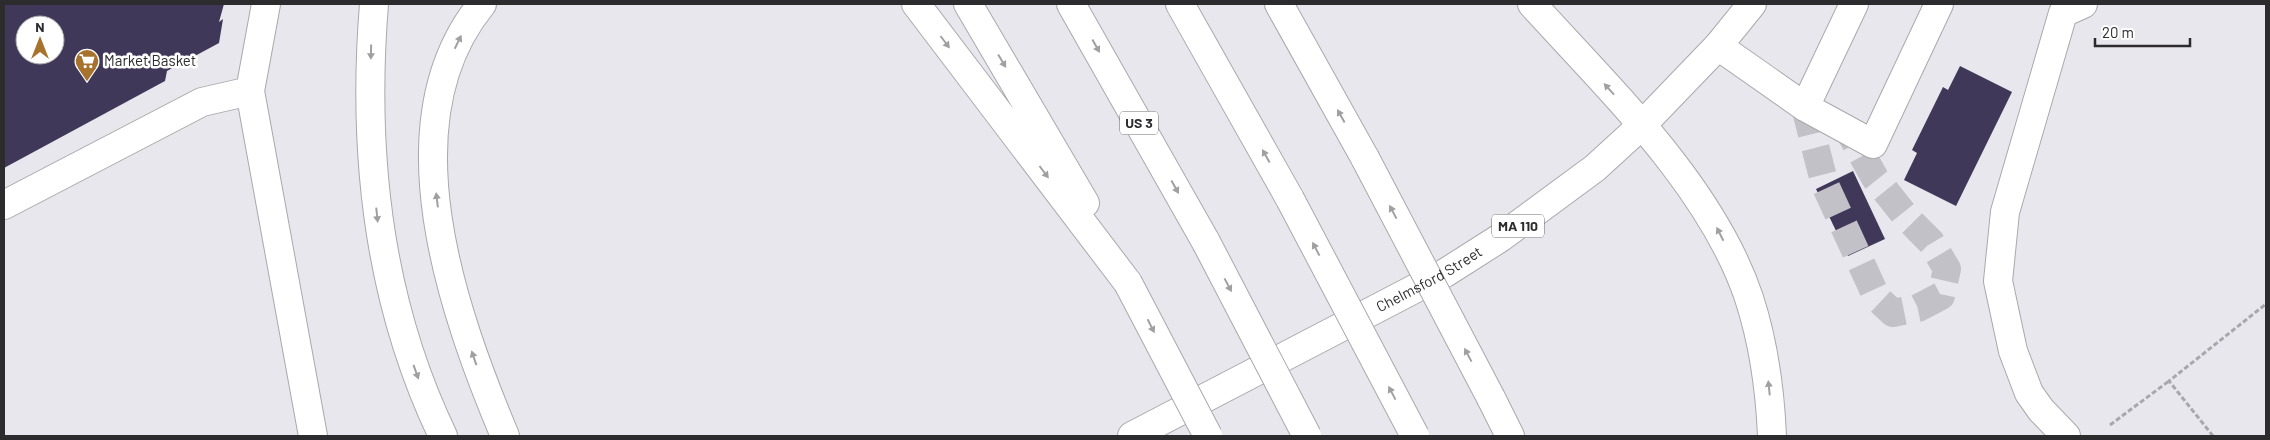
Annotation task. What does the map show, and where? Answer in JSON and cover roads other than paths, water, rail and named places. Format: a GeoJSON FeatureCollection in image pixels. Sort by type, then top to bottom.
{"type":"FeatureCollection","features":[{"type":"Feature","properties":{"kind":"main road"},"geometry":{"type":"LineString","coordinates":[[266,4],[250,91],[313,436]]}},
{"type":"Feature","properties":{"kind":"main road"},"geometry":{"type":"LineString","coordinates":[[374,4],[370,125],[378,228],[400,323],[416,372],[443,436]]}},
{"type":"Feature","properties":{"kind":"main road"},"geometry":{"type":"LineString","coordinates":[[482,4],[462,34],[446,70],[439,92],[434,124],[433,157],[440,224],[459,310],[486,392],[505,436]]}},
{"type":"Feature","properties":{"kind":"main road"},"geometry":{"type":"LineString","coordinates":[[916,4],[1128,283]]}},
{"type":"Feature","properties":{"kind":"main road"},"geometry":{"type":"LineString","coordinates":[[968,4],[1071,178],[1208,436]]}},
{"type":"Feature","properties":{"kind":"main road","name":"US 3"},"geometry":{"type":"LineString","coordinates":[[1071,4],[1206,242],[1307,436]]}},
{"type":"Feature","properties":{"kind":"main road"},"geometry":{"type":"LineString","coordinates":[[1180,4],[1290,199],[1415,436]]}},
{"type":"Feature","properties":{"kind":"main road"},"geometry":{"type":"LineString","coordinates":[[1279,4],[1365,158],[1510,436]]}},
{"type":"Feature","properties":{"kind":"main road"},"geometry":{"type":"LineString","coordinates":[[1532,4],[1642,125],[1716,226],[1749,297],[1767,369],[1772,436]]}},
{"type":"Feature","properties":{"kind":"main road","name":"Chelmsford Street"},"geometry":{"type":"LineString","coordinates":[[1132,436],[1445,273],[1546,206],[1595,168],[1642,125],[1718,46],[1752,4]]}},
{"type":"Feature","properties":{"kind":"main road"},"geometry":{"type":"LineString","coordinates":[[1805,108],[1854,4]]}},
{"type":"Feature","properties":{"kind":"main road"},"geometry":{"type":"LineString","coordinates":[[1718,46],[1805,108],[1873,144],[1939,4]]}},
{"type":"Feature","properties":{"kind":"main road"},"geometry":{"type":"LineString","coordinates":[[2066,436],[2041,410],[2026,386],[2013,351],[1998,281],[2005,212],[2063,13],[2084,4]]}},
{"type":"Feature","properties":{"kind":"main road"},"geometry":{"type":"LineString","coordinates":[[4,205],[202,102],[250,91]]}},
{"type":"Feature","properties":{"kind":"main road"},"geometry":{"type":"LineString","coordinates":[[486,392],[522,436]]}},
{"type":"Feature","properties":{"kind":"tunnel"},"geometry":{"type":"LineString","coordinates":[[1805,107],[1825,185],[1877,298],[1893,313],[1918,308],[1941,296],[1947,269],[1931,242],[1908,219],[1875,178],[1849,131]]}},
{"type":"Feature","properties":{"kind":"place","name":"Market Basket"},"geometry":{"type":"Point","coordinates":[87,82]}}]}
